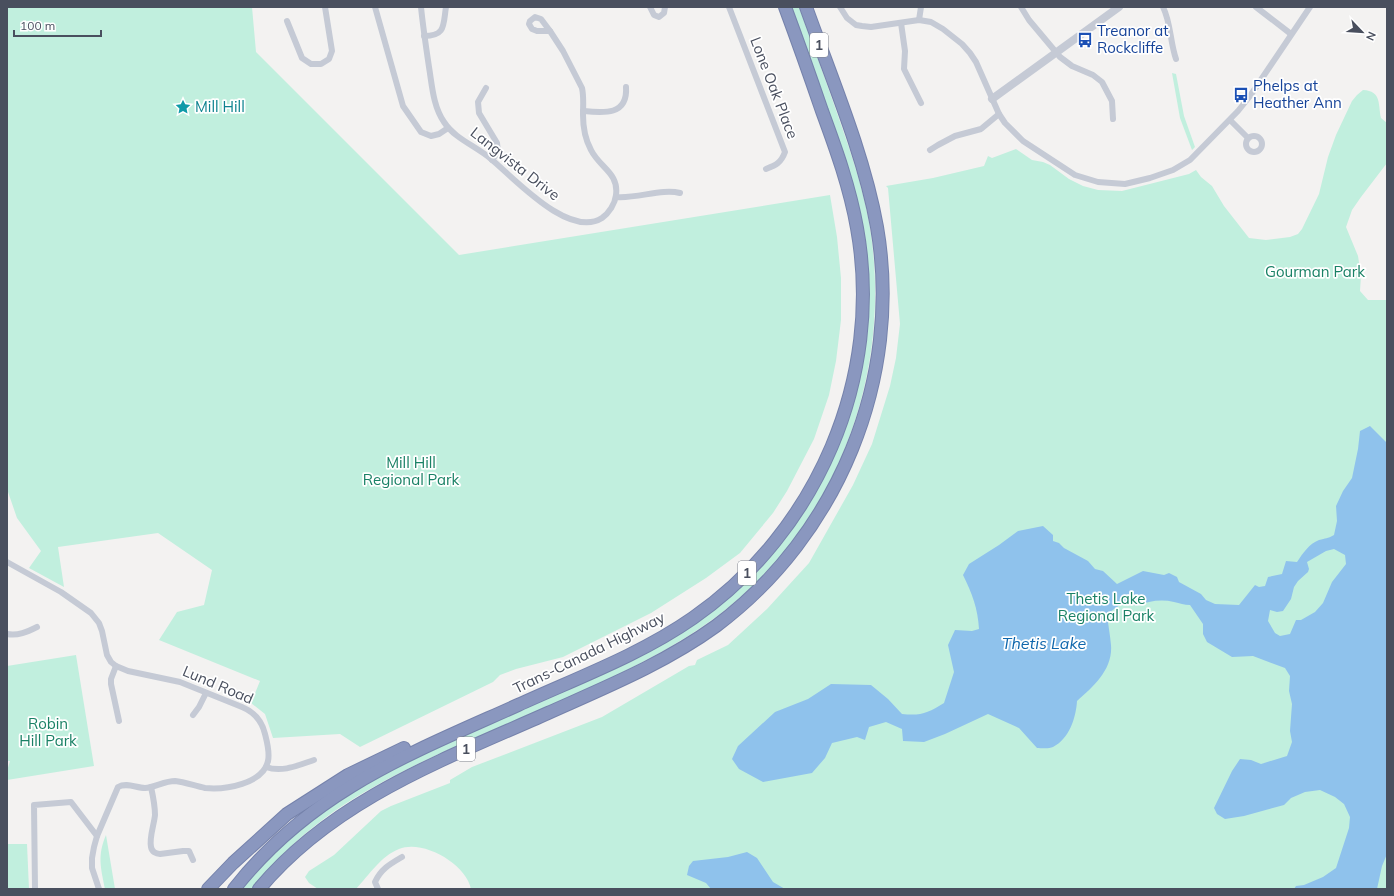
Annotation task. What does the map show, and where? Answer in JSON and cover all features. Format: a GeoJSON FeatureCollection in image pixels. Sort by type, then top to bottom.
{"type":"FeatureCollection","features":[{"type":"Feature","properties":{"kind":"highway","name":"Trans-Canada Highway"},"geometry":{"type":"LineString","coordinates":[[234,889],[278,841],[314,810],[376,771],[416,751],[615,662],[692,619],[735,585],[757,563],[792,520],[819,475],[836,437],[852,388],[860,342],[862,312],[861,260],[851,200],[839,156],[785,7]]}},
{"type":"Feature","properties":{"kind":"highway","name":"1"},"geometry":{"type":"LineString","coordinates":[[260,889],[303,844],[344,813],[382,790],[430,765],[638,672],[682,648],[714,627],[738,608],[775,573],[811,526],[835,486],[852,451],[870,395],[880,340],[882,285],[877,230],[868,189],[853,137],[806,7]]}},
{"type":"Feature","properties":{"kind":"highway"},"geometry":{"type":"LineString","coordinates":[[208,889],[233,863],[287,814],[326,788],[348,775],[410,746],[454,728],[483,721]]}},
{"type":"Feature","properties":{"kind":"highway"},"geometry":{"type":"LineString","coordinates":[[270,889],[304,852],[382,790]]}},
{"type":"Feature","properties":{"kind":"street"},"geometry":{"type":"LineString","coordinates":[[287,21],[302,58],[311,64],[321,64],[329,59],[332,51],[325,7]]}},
{"type":"Feature","properties":{"kind":"street"},"geometry":{"type":"LineString","coordinates":[[375,7],[402,106],[421,132],[431,136],[439,134],[448,128]]}},
{"type":"Feature","properties":{"kind":"street","name":"Langvista Drive"},"geometry":{"type":"LineString","coordinates":[[421,7],[424,36],[436,105],[443,122],[448,128],[492,160],[544,205],[575,221],[592,221],[603,217],[613,206],[616,197]]}},
{"type":"Feature","properties":{"kind":"street"},"geometry":{"type":"LineString","coordinates":[[424,36],[433,36],[438,34],[446,7]]}},
{"type":"Feature","properties":{"kind":"street"},"geometry":{"type":"LineString","coordinates":[[650,7],[654,15],[659,17],[664,13],[665,7]]}},
{"type":"Feature","properties":{"kind":"street","name":"Lone Oak Place"},"geometry":{"type":"LineString","coordinates":[[729,7],[785,152],[782,161],[775,166],[766,169]]}},
{"type":"Feature","properties":{"kind":"street"},"geometry":{"type":"LineString","coordinates":[[840,7],[847,18],[856,24],[871,27],[919,20],[931,22],[943,29],[962,44],[976,62],[999,114],[1023,141],[1068,171],[1086,179],[1125,184],[1150,178],[1178,167],[1190,160],[1230,120],[1250,96],[1310,7]]}},
{"type":"Feature","properties":{"kind":"street"},"geometry":{"type":"LineString","coordinates":[[919,20],[920,7]]}},
{"type":"Feature","properties":{"kind":"street"},"geometry":{"type":"LineString","coordinates":[[1021,7],[1029,20],[1057,53],[1068,63],[1093,75],[1102,82],[1112,101],[1113,119]]}},
{"type":"Feature","properties":{"kind":"street"},"geometry":{"type":"LineString","coordinates":[[992,99],[1119,7]]}},
{"type":"Feature","properties":{"kind":"street"},"geometry":{"type":"LineString","coordinates":[[1163,7],[1166,13],[1172,48],[1176,59]]}},
{"type":"Feature","properties":{"kind":"street"},"geometry":{"type":"LineString","coordinates":[[1256,7],[1291,34]]}},
{"type":"Feature","properties":{"kind":"street"},"geometry":{"type":"LineString","coordinates":[[901,23],[905,51],[904,69],[921,103]]}},
{"type":"Feature","properties":{"kind":"street"},"geometry":{"type":"LineString","coordinates":[[550,31],[563,51],[579,82],[583,94],[584,131],[587,142],[599,164],[614,178],[616,183],[616,197],[628,198],[672,191],[680,193]]}},
{"type":"Feature","properties":{"kind":"street"},"geometry":{"type":"LineString","coordinates":[[583,111],[606,113],[617,109],[625,99],[626,87]]}},
{"type":"Feature","properties":{"kind":"street"},"geometry":{"type":"LineString","coordinates":[[486,88],[478,102],[479,113],[497,143],[498,152],[492,160]]}},
{"type":"Feature","properties":{"kind":"street"},"geometry":{"type":"LineString","coordinates":[[930,150],[938,144],[965,132],[974,132],[981,129],[999,114]]}},
{"type":"Feature","properties":{"kind":"street"},"geometry":{"type":"LineString","coordinates":[[1230,120],[1248,138]]}},
{"type":"Feature","properties":{"kind":"street"},"geometry":{"type":"LineString","coordinates":[[7,562],[61,592],[91,613],[99,623],[107,655],[111,662],[116,666],[111,684],[119,721]]}},
{"type":"Feature","properties":{"kind":"street"},"geometry":{"type":"LineString","coordinates":[[7,634],[22,634],[37,627]]}},
{"type":"Feature","properties":{"kind":"street","name":"Lund Road"},"geometry":{"type":"LineString","coordinates":[[116,666],[128,671],[176,681],[247,709],[257,717],[264,728],[269,754],[266,767]]}},
{"type":"Feature","properties":{"kind":"street"},"geometry":{"type":"LineString","coordinates":[[193,715],[206,693]]}},
{"type":"Feature","properties":{"kind":"street"},"geometry":{"type":"LineString","coordinates":[[98,889],[92,868],[92,858],[97,836],[118,787],[125,784],[140,788],[152,787],[168,782],[205,788],[230,786],[258,776],[266,767],[287,768],[314,760]]}},
{"type":"Feature","properties":{"kind":"street"},"geometry":{"type":"LineString","coordinates":[[152,787],[155,811],[151,846],[152,850],[157,854],[189,851],[193,860]]}},
{"type":"Feature","properties":{"kind":"street"},"geometry":{"type":"LineString","coordinates":[[35,889],[34,805],[71,802],[97,836]]}},
{"type":"Feature","properties":{"kind":"street"},"geometry":{"type":"LineString","coordinates":[[378,889],[375,882],[379,874],[390,864],[402,857]]}},
{"type":"Feature","properties":{"kind":"green space","name":"Mill Hill Regional Park"},"geometry":{"type":"Polygon","coordinates":[[[7,7],[252,7],[256,52],[459,255],[830,195],[837,237],[841,278],[841,320],[836,361],[829,395],[814,439],[787,491],[773,513],[740,553],[706,578],[651,613],[563,657],[516,669],[500,675],[493,682],[360,747],[340,734],[273,738],[265,714],[251,703],[260,681],[159,640],[177,612],[204,605],[212,570],[158,533],[58,547],[64,587],[29,568],[41,551],[17,518],[7,489],[7,7]]]}},
{"type":"Feature","properties":{"kind":"green space"},"geometry":{"type":"Polygon","coordinates":[[[790,7],[799,7],[857,172],[870,228],[875,284],[872,341],[862,396],[845,449],[820,500],[789,546],[750,588],[706,624],[687,637],[607,680],[438,754],[386,780],[324,818],[280,857],[251,889],[240,889],[254,872],[305,823],[381,774],[543,699],[739,587],[772,554],[814,495],[838,445],[850,413],[857,387],[866,257],[790,7]]]}},
{"type":"Feature","properties":{"kind":"green space"},"geometry":{"type":"Polygon","coordinates":[[[1172,73],[1176,74],[1184,116],[1195,147],[1192,150],[1180,118],[1172,73]]]}},
{"type":"Feature","properties":{"kind":"green space","name":"Thetis Lake Regional Park"},"geometry":{"type":"Polygon","coordinates":[[[1363,90],[1369,91],[1376,96],[1381,118],[1387,123],[1387,163],[1352,210],[1346,227],[1358,256],[1361,275],[1360,291],[1368,300],[1387,300],[1387,889],[471,889],[461,871],[442,856],[420,848],[409,847],[399,849],[387,856],[356,889],[318,889],[309,883],[305,877],[309,871],[334,855],[381,811],[450,783],[450,780],[472,767],[602,717],[689,666],[695,665],[697,660],[728,645],[767,609],[809,563],[853,485],[872,444],[890,386],[896,358],[900,324],[888,188],[886,186],[933,178],[984,166],[988,156],[992,158],[1016,149],[1032,160],[1050,165],[1069,179],[1083,186],[1098,190],[1122,191],[1189,174],[1196,170],[1201,177],[1212,186],[1224,206],[1249,238],[1266,240],[1290,237],[1298,234],[1302,229],[1319,194],[1328,157],[1336,135],[1352,101],[1363,90]]]}},
{"type":"Feature","properties":{"kind":"green space","name":"Robin Hill Park"},"geometry":{"type":"Polygon","coordinates":[[[76,655],[94,766],[7,780],[7,771],[10,761],[7,761],[7,666],[76,655]]]}},
{"type":"Feature","properties":{"kind":"green space"},"geometry":{"type":"Polygon","coordinates":[[[106,835],[115,889],[105,889],[102,875],[101,849],[106,835]]]}},
{"type":"Feature","properties":{"kind":"green space"},"geometry":{"type":"Polygon","coordinates":[[[7,844],[27,844],[29,889],[7,889],[7,844]]]}},
{"type":"Feature","properties":{"kind":"water","name":"Thetis Lake"},"geometry":{"type":"Polygon","coordinates":[[[1370,426],[1387,443],[1387,854],[1382,866],[1377,889],[1294,889],[1296,886],[1304,885],[1323,877],[1336,868],[1349,828],[1350,817],[1344,804],[1335,797],[1320,790],[1305,792],[1291,798],[1284,805],[1244,816],[1225,819],[1217,814],[1214,808],[1232,771],[1240,759],[1251,760],[1261,764],[1287,756],[1292,742],[1290,731],[1292,704],[1289,691],[1290,676],[1285,668],[1253,656],[1232,657],[1207,642],[1203,634],[1203,624],[1190,605],[1160,601],[1136,606],[1127,600],[1107,614],[1111,645],[1109,662],[1096,683],[1077,701],[1071,727],[1063,739],[1051,748],[1037,748],[1019,728],[988,714],[924,742],[903,741],[902,729],[886,722],[869,727],[865,740],[857,737],[832,743],[825,758],[812,773],[763,782],[739,769],[732,759],[738,746],[775,712],[808,699],[831,684],[871,685],[888,699],[902,714],[914,715],[924,713],[944,703],[954,672],[948,645],[955,630],[972,631],[979,629],[974,601],[963,575],[969,564],[1018,531],[1043,526],[1053,535],[1053,541],[1059,543],[1064,548],[1088,561],[1095,569],[1103,571],[1117,584],[1143,571],[1164,575],[1169,573],[1177,577],[1179,582],[1201,594],[1206,600],[1215,604],[1239,605],[1255,585],[1259,587],[1265,586],[1268,577],[1282,574],[1286,561],[1297,562],[1309,546],[1319,540],[1334,535],[1337,521],[1336,506],[1343,491],[1352,478],[1360,431],[1370,426]],[[1334,549],[1326,551],[1307,562],[1309,569],[1308,572],[1294,587],[1291,599],[1283,611],[1277,612],[1270,610],[1268,621],[1275,633],[1280,636],[1290,634],[1296,620],[1301,620],[1315,612],[1323,603],[1332,582],[1346,564],[1345,555],[1334,549]]]}},
{"type":"Feature","properties":{"kind":"water"},"geometry":{"type":"Polygon","coordinates":[[[747,852],[757,858],[773,882],[785,889],[711,889],[706,883],[687,875],[689,866],[693,861],[728,857],[747,852]]]}},
{"type":"Feature","properties":{"kind":"place","name":"Treanor at Rockcliffe"},"geometry":{"type":"Point","coordinates":[1085,40]}},
{"type":"Feature","properties":{"kind":"place","name":"Phelps at Heather Ann"},"geometry":{"type":"Point","coordinates":[1241,95]}},
{"type":"Feature","properties":{"kind":"place","name":"Mill Hill"},"geometry":{"type":"Point","coordinates":[183,107]}},
{"type":"Feature","properties":{"kind":"park label","name":"Gourman Park"},"geometry":{"type":"Point","coordinates":[1315,272]}}]}
